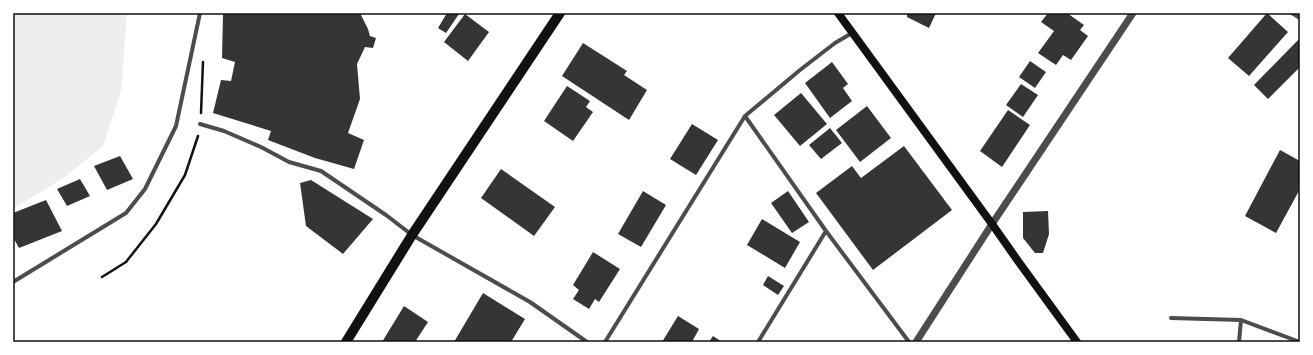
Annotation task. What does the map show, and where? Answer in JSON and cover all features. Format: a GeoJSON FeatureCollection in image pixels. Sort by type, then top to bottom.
{"type":"FeatureCollection","features":[{"type":"Feature","properties":{"kind":"main road"},"geometry":{"type":"LineString","coordinates":[[346,342],[412,235],[560,13]]}},
{"type":"Feature","properties":{"kind":"main road"},"geometry":{"type":"LineString","coordinates":[[838,13],[1077,342]]}},
{"type":"Feature","properties":{"kind":"street"},"geometry":{"type":"LineString","coordinates":[[13,282],[126,213],[145,189],[176,126],[200,13]]}},
{"type":"Feature","properties":{"kind":"street"},"geometry":{"type":"LineString","coordinates":[[916,342],[992,224],[1133,13]]}},
{"type":"Feature","properties":{"kind":"street"},"geometry":{"type":"LineString","coordinates":[[1292,13],[1300,18]]}},
{"type":"Feature","properties":{"kind":"street"},"geometry":{"type":"LineString","coordinates":[[605,342],[745,116],[812,61],[852,32]]}},
{"type":"Feature","properties":{"kind":"street"},"geometry":{"type":"LineString","coordinates":[[745,116],[826,231],[909,342]]}},
{"type":"Feature","properties":{"kind":"street"},"geometry":{"type":"LineString","coordinates":[[200,124],[224,131],[261,147],[289,162],[321,171],[386,215],[412,235],[530,302],[587,342]]}},
{"type":"Feature","properties":{"kind":"street"},"geometry":{"type":"LineString","coordinates":[[758,342],[826,231]]}},
{"type":"Feature","properties":{"kind":"street"},"geometry":{"type":"LineString","coordinates":[[1171,318],[1241,320],[1300,342]]}},
{"type":"Feature","properties":{"kind":"street"},"geometry":{"type":"LineString","coordinates":[[1239,342],[1241,320]]}},
{"type":"Feature","properties":{"kind":"path"},"geometry":{"type":"LineString","coordinates":[[102,277],[126,262],[156,224],[185,175],[200,124],[203,62]]}},
{"type":"Feature","properties":{"kind":"shaded area"},"geometry":{"type":"Polygon","coordinates":[[[13,13],[127,13],[121,91],[103,146],[65,177],[13,209],[13,13]]]}},
{"type":"Feature","properties":{"kind":"building"},"geometry":{"type":"Polygon","coordinates":[[[223,13],[360,13],[370,36],[376,38],[373,48],[365,47],[357,64],[360,99],[348,133],[364,140],[354,169],[315,158],[268,140],[271,131],[213,113],[221,80],[231,81],[235,62],[222,58],[223,13]]]}},
{"type":"Feature","properties":{"kind":"building"},"geometry":{"type":"Polygon","coordinates":[[[447,13],[459,14],[446,33],[438,28],[447,13]]]}},
{"type":"Feature","properties":{"kind":"building"},"geometry":{"type":"Polygon","coordinates":[[[907,13],[936,13],[929,28],[907,17],[907,13]]]}},
{"type":"Feature","properties":{"kind":"building"},"geometry":{"type":"Polygon","coordinates":[[[1048,13],[1067,13],[1084,25],[1080,30],[1088,36],[1071,60],[1063,55],[1056,65],[1038,53],[1054,31],[1041,22],[1048,13]]]}},
{"type":"Feature","properties":{"kind":"building"},"geometry":{"type":"Polygon","coordinates":[[[1267,13],[1288,32],[1249,76],[1228,58],[1267,13]]]}},
{"type":"Feature","properties":{"kind":"building"},"geometry":{"type":"Polygon","coordinates":[[[465,14],[489,32],[468,61],[444,42],[465,14]]]}},
{"type":"Feature","properties":{"kind":"building"},"geometry":{"type":"Polygon","coordinates":[[[1300,38],[1300,67],[1268,99],[1254,85],[1300,38]]]}},
{"type":"Feature","properties":{"kind":"building"},"geometry":{"type":"Polygon","coordinates":[[[583,43],[627,71],[624,75],[647,90],[629,120],[562,76],[583,43]]]}},
{"type":"Feature","properties":{"kind":"building"},"geometry":{"type":"Polygon","coordinates":[[[1030,61],[1046,72],[1035,88],[1019,77],[1030,61]]]}},
{"type":"Feature","properties":{"kind":"building"},"geometry":{"type":"Polygon","coordinates":[[[832,62],[848,84],[843,88],[852,101],[830,118],[805,83],[832,62]]]}},
{"type":"Feature","properties":{"kind":"building"},"geometry":{"type":"Polygon","coordinates":[[[1021,84],[1038,95],[1023,117],[1006,105],[1021,84]]]}},
{"type":"Feature","properties":{"kind":"building"},"geometry":{"type":"Polygon","coordinates":[[[567,86],[590,101],[586,107],[593,112],[573,141],[544,121],[567,86]]]}},
{"type":"Feature","properties":{"kind":"building"},"geometry":{"type":"Polygon","coordinates":[[[801,93],[827,124],[800,146],[774,115],[801,93]]]}},
{"type":"Feature","properties":{"kind":"building"},"geometry":{"type":"Polygon","coordinates":[[[867,106],[891,138],[860,162],[836,130],[867,106]]]}},
{"type":"Feature","properties":{"kind":"building"},"geometry":{"type":"Polygon","coordinates":[[[1008,110],[1030,125],[1002,167],[980,151],[1008,110]]]}},
{"type":"Feature","properties":{"kind":"building"},"geometry":{"type":"Polygon","coordinates":[[[692,124],[718,140],[696,175],[670,159],[692,124]]]}},
{"type":"Feature","properties":{"kind":"building"},"geometry":{"type":"Polygon","coordinates":[[[830,128],[842,143],[821,159],[809,145],[830,128]]]}},
{"type":"Feature","properties":{"kind":"building"},"geometry":{"type":"Polygon","coordinates":[[[904,146],[952,210],[873,270],[816,193],[852,166],[861,178],[904,146]]]}},
{"type":"Feature","properties":{"kind":"building"},"geometry":{"type":"Polygon","coordinates":[[[1280,150],[1300,161],[1300,189],[1276,233],[1245,216],[1280,150]]]}},
{"type":"Feature","properties":{"kind":"building"},"geometry":{"type":"Polygon","coordinates":[[[120,156],[133,179],[107,190],[94,166],[120,156]]]}},
{"type":"Feature","properties":{"kind":"building"},"geometry":{"type":"Polygon","coordinates":[[[501,169],[555,207],[534,236],[481,198],[501,169]]]}},
{"type":"Feature","properties":{"kind":"building"},"geometry":{"type":"Polygon","coordinates":[[[80,179],[90,196],[67,206],[57,189],[80,179]]]}},
{"type":"Feature","properties":{"kind":"building"},"geometry":{"type":"Polygon","coordinates":[[[311,180],[373,219],[343,254],[306,226],[300,183],[311,180]]]}},
{"type":"Feature","properties":{"kind":"building"},"geometry":{"type":"Polygon","coordinates":[[[643,191],[666,205],[641,247],[618,234],[643,191]]]}},
{"type":"Feature","properties":{"kind":"building"},"geometry":{"type":"Polygon","coordinates":[[[788,191],[809,222],[792,233],[771,203],[788,191]]]}},
{"type":"Feature","properties":{"kind":"building"},"geometry":{"type":"Polygon","coordinates":[[[46,200],[62,231],[19,248],[13,237],[13,213],[46,200]]]}},
{"type":"Feature","properties":{"kind":"building"},"geometry":{"type":"Polygon","coordinates":[[[1048,211],[1049,234],[1043,253],[1035,253],[1023,238],[1023,212],[1048,211]]]}},
{"type":"Feature","properties":{"kind":"building"},"geometry":{"type":"Polygon","coordinates":[[[762,219],[800,242],[785,268],[747,245],[762,219]]]}},
{"type":"Feature","properties":{"kind":"building"},"geometry":{"type":"Polygon","coordinates":[[[593,252],[620,269],[599,302],[595,299],[589,309],[573,299],[579,290],[573,285],[593,252]]]}},
{"type":"Feature","properties":{"kind":"building"},"geometry":{"type":"Polygon","coordinates":[[[768,276],[784,286],[778,295],[763,285],[768,276]]]}},
{"type":"Feature","properties":{"kind":"building"},"geometry":{"type":"Polygon","coordinates":[[[483,293],[525,319],[511,342],[454,342],[483,293]]]}},
{"type":"Feature","properties":{"kind":"building"},"geometry":{"type":"Polygon","coordinates":[[[404,306],[428,322],[415,342],[382,342],[404,306]]]}},
{"type":"Feature","properties":{"kind":"building"},"geometry":{"type":"Polygon","coordinates":[[[678,316],[699,329],[692,342],[662,342],[678,316]]]}},
{"type":"Feature","properties":{"kind":"building"},"geometry":{"type":"Polygon","coordinates":[[[713,336],[722,342],[709,342],[713,336]]]}}]}
